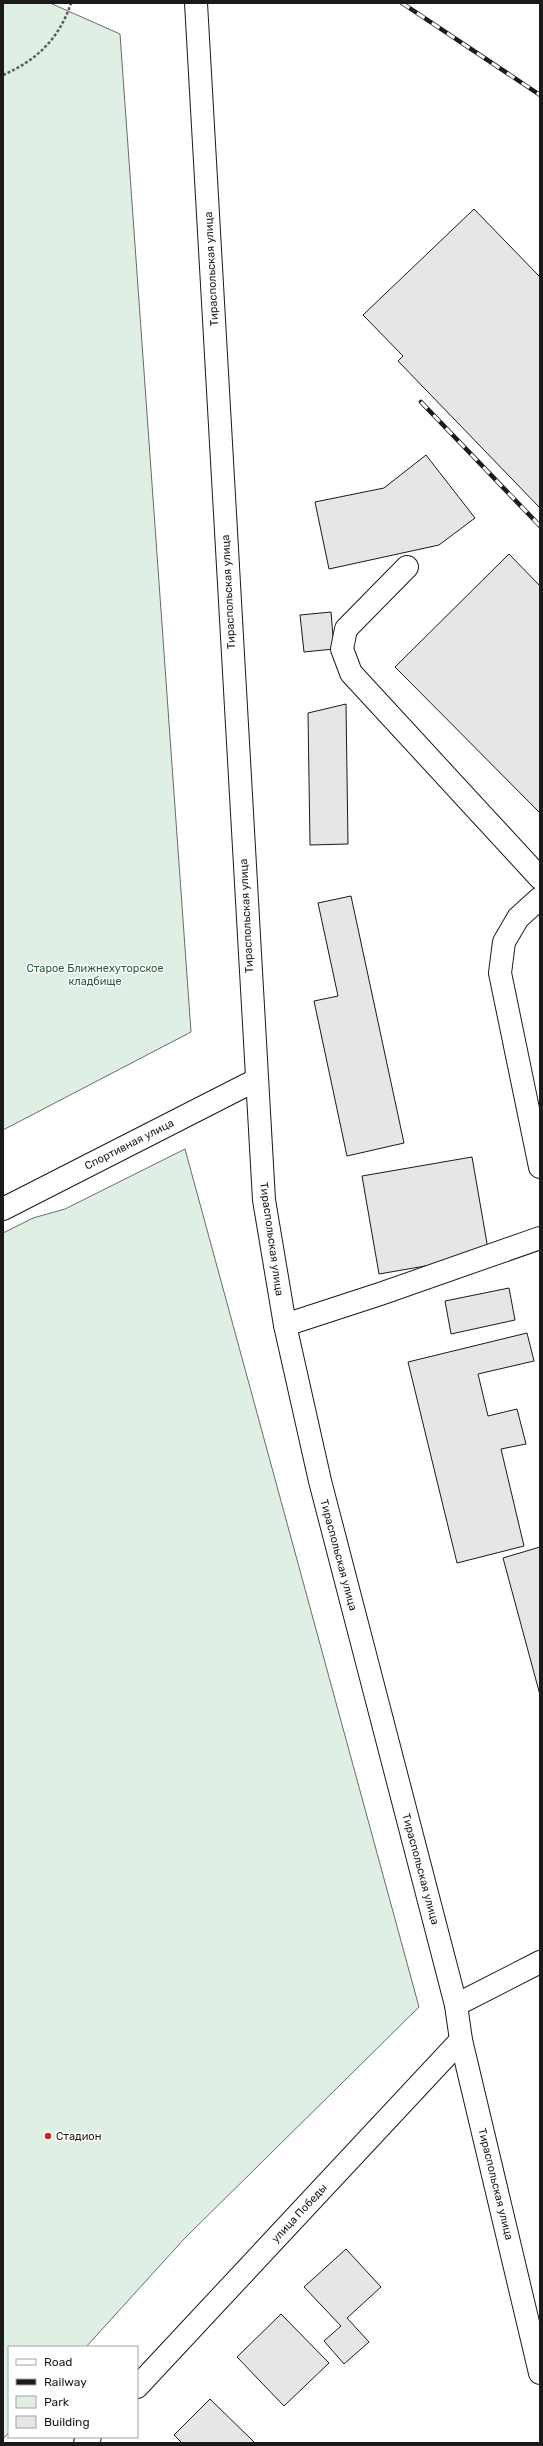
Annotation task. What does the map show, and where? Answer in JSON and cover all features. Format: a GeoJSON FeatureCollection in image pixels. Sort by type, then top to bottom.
{"type":"FeatureCollection","features":[{"type":"Feature","properties":{"kind":"street","name":"Тираспольская улица"},"geometry":{"type":"LineString","coordinates":[[192,4],[264,1200],[285,1325],[320,1481],[456,2005],[461,2040],[540,2373]]}},
{"type":"Feature","properties":{"kind":"street"},"geometry":{"type":"LineString","coordinates":[[407,567],[346,629],[342,649],[351,673],[540,878]]}},
{"type":"Feature","properties":{"kind":"street"},"geometry":{"type":"LineString","coordinates":[[540,898],[518,918],[504,942],[500,973],[540,1167]]}},
{"type":"Feature","properties":{"kind":"street","name":"Спортивная улица"},"geometry":{"type":"LineString","coordinates":[[3,1209],[256,1080]]}},
{"type":"Feature","properties":{"kind":"street"},"geometry":{"type":"LineString","coordinates":[[285,1325],[380,1294],[540,1238]]}},
{"type":"Feature","properties":{"kind":"street"},"geometry":{"type":"LineString","coordinates":[[456,2005],[540,1962]]}},
{"type":"Feature","properties":{"kind":"street","name":"улица Победы"},"geometry":{"type":"LineString","coordinates":[[138,2386],[461,2040]]}},
{"type":"Feature","properties":{"kind":"path"},"geometry":{"type":"LineString","coordinates":[[3,75],[25,65],[49,44],[65,22],[71,3]]}},
{"type":"Feature","properties":{"kind":"green space","name":"Старое Ближнехуторское кладбище"},"geometry":{"type":"Polygon","coordinates":[[[3,3],[50,3],[120,34],[191,1032],[3,1130],[3,3]]]}},
{"type":"Feature","properties":{"kind":"green space"},"geometry":{"type":"Polygon","coordinates":[[[185,1149],[419,2007],[184,2239],[87,2346],[8,2346],[8,2433],[3,2439],[3,1233],[33,1218],[65,1209],[185,1149]]]}},
{"type":"Feature","properties":{"kind":"building"},"geometry":{"type":"Polygon","coordinates":[[[474,209],[540,277],[540,508],[398,361],[403,356],[363,315],[474,209]]]}},
{"type":"Feature","properties":{"kind":"building"},"geometry":{"type":"Polygon","coordinates":[[[426,455],[475,518],[439,545],[329,569],[315,502],[384,488],[426,455]]]}},
{"type":"Feature","properties":{"kind":"building"},"geometry":{"type":"Polygon","coordinates":[[[509,554],[540,586],[540,813],[395,667],[509,554]]]}},
{"type":"Feature","properties":{"kind":"building"},"geometry":{"type":"Polygon","coordinates":[[[331,612],[334,649],[304,652],[300,615],[331,612]]]}},
{"type":"Feature","properties":{"kind":"building"},"geometry":{"type":"Polygon","coordinates":[[[346,704],[348,844],[310,845],[308,713],[346,704]]]}},
{"type":"Feature","properties":{"kind":"building"},"geometry":{"type":"Polygon","coordinates":[[[351,896],[404,1143],[347,1156],[314,1001],[338,996],[318,903],[351,896]]]}},
{"type":"Feature","properties":{"kind":"building"},"geometry":{"type":"Polygon","coordinates":[[[472,1157],[489,1255],[379,1274],[362,1176],[472,1157]]]}},
{"type":"Feature","properties":{"kind":"building"},"geometry":{"type":"Polygon","coordinates":[[[509,1288],[515,1320],[451,1334],[445,1301],[509,1288]]]}},
{"type":"Feature","properties":{"kind":"building"},"geometry":{"type":"Polygon","coordinates":[[[527,1333],[534,1361],[478,1374],[488,1416],[517,1409],[526,1444],[501,1449],[524,1546],[457,1563],[408,1362],[527,1333]]]}},
{"type":"Feature","properties":{"kind":"building"},"geometry":{"type":"Polygon","coordinates":[[[540,1547],[540,1695],[503,1558],[540,1547]]]}},
{"type":"Feature","properties":{"kind":"building"},"geometry":{"type":"Polygon","coordinates":[[[346,2249],[381,2287],[347,2318],[369,2342],[344,2364],[324,2341],[341,2326],[304,2287],[346,2249]]]}},
{"type":"Feature","properties":{"kind":"building"},"geometry":{"type":"Polygon","coordinates":[[[281,2314],[329,2363],[284,2406],[237,2357],[281,2314]]]}},
{"type":"Feature","properties":{"kind":"building"},"geometry":{"type":"Polygon","coordinates":[[[210,2399],[254,2442],[253,2443],[182,2443],[174,2435],[210,2399]]]}},
{"type":"Feature","properties":{"kind":"railway"},"geometry":{"type":"LineString","coordinates":[[402,3],[540,95]]}},
{"type":"Feature","properties":{"kind":"railway"},"geometry":{"type":"LineString","coordinates":[[421,402],[540,526]]}},
{"type":"Feature","properties":{"kind":"place","name":"Стадион"},"geometry":{"type":"Point","coordinates":[48,2136]}}]}
